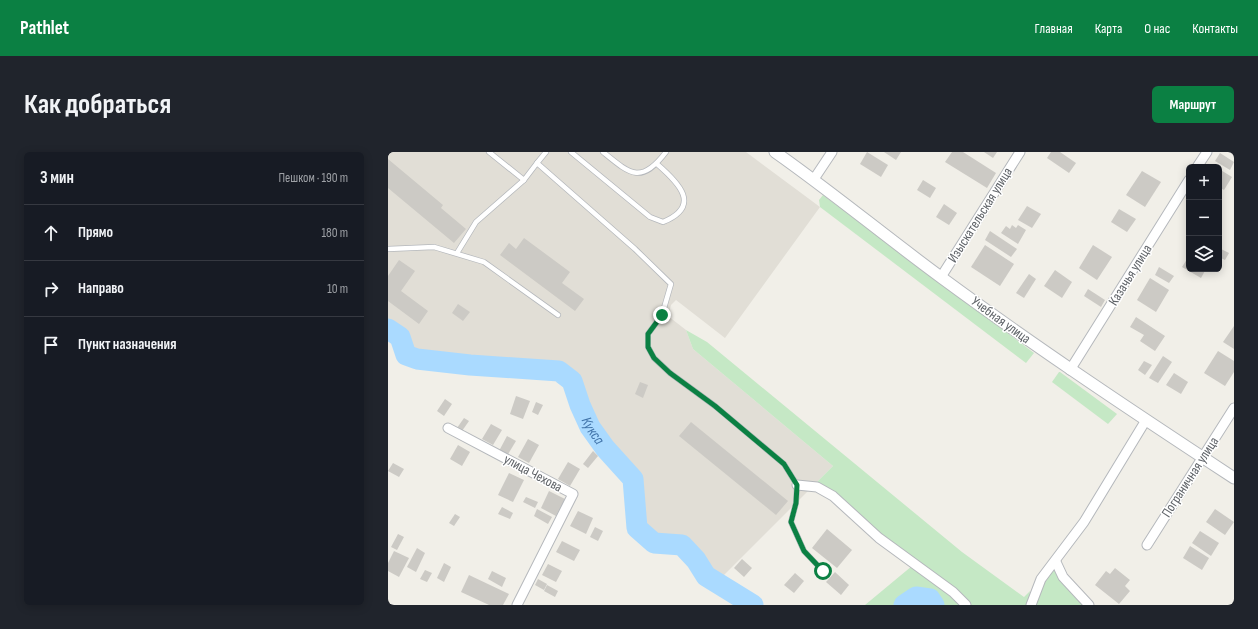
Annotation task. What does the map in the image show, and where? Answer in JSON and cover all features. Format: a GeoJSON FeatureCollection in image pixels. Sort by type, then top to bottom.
{"type":"FeatureCollection","features":[{"type":"Feature","properties":{"kind":"street","name":"Учебная улица"},"geometry":{"type":"LineString","coordinates":[[775,152],[941,277],[1070,370],[1234,478]]}},
{"type":"Feature","properties":{"kind":"street"},"geometry":{"type":"LineString","coordinates":[[814,180],[832,152]]}},
{"type":"Feature","properties":{"kind":"street","name":"Изыскательская улица"},"geometry":{"type":"LineString","coordinates":[[941,277],[1020,152]]}},
{"type":"Feature","properties":{"kind":"street"},"geometry":{"type":"LineString","coordinates":[[1199,164],[1207,152]]}},
{"type":"Feature","properties":{"kind":"street","name":"Казачья улица"},"geometry":{"type":"LineString","coordinates":[[1070,370],[1186,185]]}},
{"type":"Feature","properties":{"kind":"street","name":"Пограничная улица"},"geometry":{"type":"LineString","coordinates":[[1147,545],[1234,408]]}},
{"type":"Feature","properties":{"kind":"street"},"geometry":{"type":"LineString","coordinates":[[1031,605],[1041,579],[1056,562],[1084,522],[1146,420]]}},
{"type":"Feature","properties":{"kind":"street","name":"улица Чехова"},"geometry":{"type":"LineString","coordinates":[[448,428],[573,494],[517,605]]}},
{"type":"Feature","properties":{"kind":"street"},"geometry":{"type":"LineString","coordinates":[[797,485],[817,487],[833,496],[879,538],[930,575],[966,605]]}},
{"type":"Feature","properties":{"kind":"street"},"geometry":{"type":"LineString","coordinates":[[1056,562],[1063,577],[1089,605]]}},
{"type":"Feature","properties":{"kind":"lane"},"geometry":{"type":"LineString","coordinates":[[489,152],[524,180]]}},
{"type":"Feature","properties":{"kind":"lane"},"geometry":{"type":"LineString","coordinates":[[457,253],[476,222],[524,180],[546,152]]}},
{"type":"Feature","properties":{"kind":"lane"},"geometry":{"type":"LineString","coordinates":[[571,152],[650,217],[663,222],[675,217],[683,209],[684,200],[681,190],[675,180],[657,164]]}},
{"type":"Feature","properties":{"kind":"lane"},"geometry":{"type":"LineString","coordinates":[[603,152],[627,171],[638,173],[650,170],[657,164],[666,152]]}},
{"type":"Feature","properties":{"kind":"lane"},"geometry":{"type":"LineString","coordinates":[[537,164],[634,249],[671,284],[662,315],[648,334],[648,347],[654,358],[670,373],[715,406],[784,464],[797,485],[796,503],[791,522],[804,551],[823,571]]}},
{"type":"Feature","properties":{"kind":"lane"},"geometry":{"type":"LineString","coordinates":[[388,249],[434,247],[484,262],[558,315]]}},
{"type":"Feature","properties":{"kind":"shaded area"},"geometry":{"type":"Polygon","coordinates":[[[388,152],[746,152],[820,207],[725,338],[676,300],[671,305],[668,316],[686,330],[693,349],[833,466],[720,579],[708,571],[686,541],[658,539],[640,527],[637,515],[637,479],[592,426],[582,404],[575,380],[561,368],[419,356],[408,352],[403,336],[394,327],[388,325],[388,152]]]}},
{"type":"Feature","properties":{"kind":"green space"},"geometry":{"type":"Polygon","coordinates":[[[823,195],[1034,353],[1026,363],[820,207],[819,200],[823,195]]]}},
{"type":"Feature","properties":{"kind":"green space"},"geometry":{"type":"Polygon","coordinates":[[[686,330],[707,342],[962,552],[1024,597],[1030,591],[1028,605],[971,605],[816,483],[833,466],[693,349],[686,330]]]}},
{"type":"Feature","properties":{"kind":"green space"},"geometry":{"type":"Polygon","coordinates":[[[1059,372],[1117,414],[1108,424],[1052,382],[1059,372]]]}},
{"type":"Feature","properties":{"kind":"green space"},"geometry":{"type":"Polygon","coordinates":[[[912,566],[950,594],[961,605],[937,605],[932,596],[916,592],[902,601],[899,605],[865,605],[912,566]]]}},
{"type":"Feature","properties":{"kind":"green space"},"geometry":{"type":"Polygon","coordinates":[[[1055,569],[1061,580],[1084,605],[1035,605],[1045,580],[1055,569]]]}},
{"type":"Feature","properties":{"kind":"building"},"geometry":{"type":"Polygon","coordinates":[[[867,152],[888,165],[881,177],[860,164],[867,152]]]}},
{"type":"Feature","properties":{"kind":"building"},"geometry":{"type":"Polygon","coordinates":[[[884,152],[901,152],[896,160],[884,152]]]}},
{"type":"Feature","properties":{"kind":"building"},"geometry":{"type":"Polygon","coordinates":[[[952,152],[963,152],[996,173],[987,188],[945,162],[952,152]]]}},
{"type":"Feature","properties":{"kind":"building"},"geometry":{"type":"Polygon","coordinates":[[[984,152],[997,152],[993,158],[984,152]]]}},
{"type":"Feature","properties":{"kind":"building"},"geometry":{"type":"Polygon","coordinates":[[[1051,152],[1060,152],[1076,163],[1069,173],[1047,158],[1051,152]]]}},
{"type":"Feature","properties":{"kind":"building"},"geometry":{"type":"Polygon","coordinates":[[[1220,153],[1234,162],[1230,170],[1215,161],[1220,153]]]}},
{"type":"Feature","properties":{"kind":"building"},"geometry":{"type":"Polygon","coordinates":[[[388,159],[443,205],[441,208],[466,229],[454,243],[388,188],[388,159]]]}},
{"type":"Feature","properties":{"kind":"building"},"geometry":{"type":"Polygon","coordinates":[[[1142,171],[1161,182],[1145,207],[1126,195],[1142,171]]]}},
{"type":"Feature","properties":{"kind":"building"},"geometry":{"type":"Polygon","coordinates":[[[1222,171],[1232,177],[1224,190],[1222,189],[1222,171]]]}},
{"type":"Feature","properties":{"kind":"building"},"geometry":{"type":"Polygon","coordinates":[[[923,180],[936,188],[930,198],[917,190],[923,180]]]}},
{"type":"Feature","properties":{"kind":"building"},"geometry":{"type":"Polygon","coordinates":[[[944,204],[957,213],[949,225],[936,217],[944,204]]]}},
{"type":"Feature","properties":{"kind":"building"},"geometry":{"type":"Polygon","coordinates":[[[1027,206],[1041,214],[1032,228],[1018,220],[1027,206]]]}},
{"type":"Feature","properties":{"kind":"building"},"geometry":{"type":"Polygon","coordinates":[[[1119,209],[1136,219],[1127,232],[1111,222],[1119,209]]]}},
{"type":"Feature","properties":{"kind":"building"},"geometry":{"type":"Polygon","coordinates":[[[1012,225],[1016,228],[1018,225],[1026,230],[1018,244],[1001,233],[1006,226],[1010,229],[1012,225]]]}},
{"type":"Feature","properties":{"kind":"building"},"geometry":{"type":"Polygon","coordinates":[[[990,231],[1017,249],[1011,257],[985,240],[990,231]]]}},
{"type":"Feature","properties":{"kind":"building"},"geometry":{"type":"Polygon","coordinates":[[[524,238],[570,272],[562,283],[584,299],[575,311],[500,255],[509,243],[516,249],[524,238]]]}},
{"type":"Feature","properties":{"kind":"building"},"geometry":{"type":"Polygon","coordinates":[[[985,245],[1014,264],[1000,286],[971,267],[985,245]]]}},
{"type":"Feature","properties":{"kind":"building"},"geometry":{"type":"Polygon","coordinates":[[[1093,245],[1112,257],[1097,280],[1079,268],[1093,245]]]}},
{"type":"Feature","properties":{"kind":"building"},"geometry":{"type":"Polygon","coordinates":[[[1222,250],[1229,253],[1225,260],[1222,258],[1222,250]]]}},
{"type":"Feature","properties":{"kind":"building"},"geometry":{"type":"Polygon","coordinates":[[[399,260],[415,271],[401,291],[428,311],[419,324],[388,301],[388,276],[399,260]]]}},
{"type":"Feature","properties":{"kind":"building"},"geometry":{"type":"Polygon","coordinates":[[[1186,261],[1186,269],[1182,267],[1186,261]]]}},
{"type":"Feature","properties":{"kind":"building"},"geometry":{"type":"Polygon","coordinates":[[[1159,267],[1174,276],[1169,283],[1155,275],[1159,267]]]}},
{"type":"Feature","properties":{"kind":"building"},"geometry":{"type":"Polygon","coordinates":[[[1055,270],[1072,282],[1062,298],[1044,286],[1055,270]]]}},
{"type":"Feature","properties":{"kind":"building"},"geometry":{"type":"Polygon","coordinates":[[[1191,272],[1204,272],[1201,278],[1191,272]]]}},
{"type":"Feature","properties":{"kind":"building"},"geometry":{"type":"Polygon","coordinates":[[[1029,274],[1036,279],[1024,298],[1016,293],[1029,274]]]}},
{"type":"Feature","properties":{"kind":"building"},"geometry":{"type":"Polygon","coordinates":[[[1150,278],[1169,290],[1156,312],[1137,300],[1150,278]]]}},
{"type":"Feature","properties":{"kind":"building"},"geometry":{"type":"Polygon","coordinates":[[[1088,289],[1105,300],[1101,307],[1084,296],[1088,289]]]}},
{"type":"Feature","properties":{"kind":"building"},"geometry":{"type":"Polygon","coordinates":[[[458,304],[470,312],[463,321],[452,313],[458,304]]]}},
{"type":"Feature","properties":{"kind":"building"},"geometry":{"type":"Polygon","coordinates":[[[1136,317],[1165,336],[1155,351],[1140,341],[1144,335],[1130,327],[1136,317]]]}},
{"type":"Feature","properties":{"kind":"building"},"geometry":{"type":"Polygon","coordinates":[[[1234,326],[1234,349],[1223,342],[1234,326]]]}},
{"type":"Feature","properties":{"kind":"building"},"geometry":{"type":"Polygon","coordinates":[[[1218,351],[1234,361],[1234,372],[1225,386],[1204,373],[1218,351]]]}},
{"type":"Feature","properties":{"kind":"building"},"geometry":{"type":"Polygon","coordinates":[[[1163,356],[1172,362],[1158,383],[1149,378],[1163,356]]]}},
{"type":"Feature","properties":{"kind":"building"},"geometry":{"type":"Polygon","coordinates":[[[1144,361],[1152,365],[1145,375],[1138,370],[1144,361]]]}},
{"type":"Feature","properties":{"kind":"building"},"geometry":{"type":"Polygon","coordinates":[[[1174,373],[1188,382],[1181,394],[1166,385],[1174,373]]]}},
{"type":"Feature","properties":{"kind":"building"},"geometry":{"type":"Polygon","coordinates":[[[640,382],[648,385],[643,398],[635,394],[640,382]]]}},
{"type":"Feature","properties":{"kind":"building"},"geometry":{"type":"Polygon","coordinates":[[[516,396],[530,401],[523,419],[510,414],[516,396]]]}},
{"type":"Feature","properties":{"kind":"building"},"geometry":{"type":"Polygon","coordinates":[[[445,399],[452,404],[444,416],[437,411],[445,399]]]}},
{"type":"Feature","properties":{"kind":"building"},"geometry":{"type":"Polygon","coordinates":[[[536,402],[543,405],[538,415],[532,412],[536,402]]]}},
{"type":"Feature","properties":{"kind":"building"},"geometry":{"type":"Polygon","coordinates":[[[464,418],[469,421],[462,431],[457,428],[464,418]]]}},
{"type":"Feature","properties":{"kind":"building"},"geometry":{"type":"Polygon","coordinates":[[[691,422],[788,501],[776,515],[679,436],[691,422]]]}},
{"type":"Feature","properties":{"kind":"building"},"geometry":{"type":"Polygon","coordinates":[[[491,424],[502,430],[493,445],[482,439],[491,424]]]}},
{"type":"Feature","properties":{"kind":"building"},"geometry":{"type":"Polygon","coordinates":[[[507,436],[516,441],[507,456],[499,451],[507,436]]]}},
{"type":"Feature","properties":{"kind":"building"},"geometry":{"type":"Polygon","coordinates":[[[528,439],[539,445],[529,463],[518,457],[528,439]]]}},
{"type":"Feature","properties":{"kind":"building"},"geometry":{"type":"Polygon","coordinates":[[[458,445],[470,452],[462,466],[450,459],[458,445]]]}},
{"type":"Feature","properties":{"kind":"building"},"geometry":{"type":"Polygon","coordinates":[[[593,451],[598,456],[588,468],[583,464],[593,451]]]}},
{"type":"Feature","properties":{"kind":"building"},"geometry":{"type":"Polygon","coordinates":[[[568,462],[580,469],[570,486],[558,479],[568,462]]]}},
{"type":"Feature","properties":{"kind":"building"},"geometry":{"type":"Polygon","coordinates":[[[393,463],[404,469],[399,477],[388,471],[393,463]]]}},
{"type":"Feature","properties":{"kind":"building"},"geometry":{"type":"Polygon","coordinates":[[[509,473],[524,480],[513,502],[498,495],[509,473]]]}},
{"type":"Feature","properties":{"kind":"building"},"geometry":{"type":"Polygon","coordinates":[[[549,491],[565,499],[556,516],[541,508],[549,491]]]}},
{"type":"Feature","properties":{"kind":"building"},"geometry":{"type":"Polygon","coordinates":[[[526,497],[538,502],[535,508],[523,502],[526,497]]]}},
{"type":"Feature","properties":{"kind":"building"},"geometry":{"type":"Polygon","coordinates":[[[502,507],[513,513],[510,519],[498,514],[502,507]]]}},
{"type":"Feature","properties":{"kind":"building"},"geometry":{"type":"Polygon","coordinates":[[[537,509],[552,517],[548,524],[534,516],[537,509]]]}},
{"type":"Feature","properties":{"kind":"building"},"geometry":{"type":"Polygon","coordinates":[[[1215,509],[1234,522],[1225,535],[1206,522],[1215,509]]]}},
{"type":"Feature","properties":{"kind":"building"},"geometry":{"type":"Polygon","coordinates":[[[578,511],[593,518],[586,534],[570,526],[578,511]]]}},
{"type":"Feature","properties":{"kind":"building"},"geometry":{"type":"Polygon","coordinates":[[[455,514],[460,517],[454,526],[449,523],[455,514]]]}},
{"type":"Feature","properties":{"kind":"building"},"geometry":{"type":"Polygon","coordinates":[[[595,527],[603,531],[598,541],[590,537],[595,527]]]}},
{"type":"Feature","properties":{"kind":"building"},"geometry":{"type":"Polygon","coordinates":[[[827,529],[852,550],[837,568],[812,548],[827,529]]]}},
{"type":"Feature","properties":{"kind":"building"},"geometry":{"type":"Polygon","coordinates":[[[1200,531],[1219,543],[1211,556],[1192,543],[1200,531]]]}},
{"type":"Feature","properties":{"kind":"building"},"geometry":{"type":"Polygon","coordinates":[[[398,534],[404,537],[397,550],[391,547],[398,534]]]}},
{"type":"Feature","properties":{"kind":"building"},"geometry":{"type":"Polygon","coordinates":[[[562,541],[580,550],[574,561],[556,552],[562,541]]]}},
{"type":"Feature","properties":{"kind":"building"},"geometry":{"type":"Polygon","coordinates":[[[1190,546],[1209,558],[1202,570],[1183,558],[1190,546]]]}},
{"type":"Feature","properties":{"kind":"building"},"geometry":{"type":"Polygon","coordinates":[[[417,548],[425,553],[416,572],[407,567],[417,548]]]}},
{"type":"Feature","properties":{"kind":"building"},"geometry":{"type":"Polygon","coordinates":[[[394,551],[409,558],[399,577],[388,571],[388,563],[394,551]]]}},
{"type":"Feature","properties":{"kind":"building"},"geometry":{"type":"Polygon","coordinates":[[[742,559],[752,568],[744,577],[734,568],[742,559]]]}},
{"type":"Feature","properties":{"kind":"building"},"geometry":{"type":"Polygon","coordinates":[[[444,563],[451,567],[444,582],[437,578],[444,563]]]}},
{"type":"Feature","properties":{"kind":"building"},"geometry":{"type":"Polygon","coordinates":[[[548,564],[562,571],[556,582],[542,575],[548,564]]]}},
{"type":"Feature","properties":{"kind":"building"},"geometry":{"type":"Polygon","coordinates":[[[1115,568],[1130,580],[1125,586],[1130,591],[1119,604],[1095,585],[1106,571],[1110,574],[1115,568]]]}},
{"type":"Feature","properties":{"kind":"building"},"geometry":{"type":"Polygon","coordinates":[[[425,570],[432,573],[427,582],[420,579],[425,570]]]}},
{"type":"Feature","properties":{"kind":"building"},"geometry":{"type":"Polygon","coordinates":[[[492,571],[506,578],[502,587],[488,579],[492,571]]]}},
{"type":"Feature","properties":{"kind":"building"},"geometry":{"type":"Polygon","coordinates":[[[835,572],[849,585],[841,595],[826,582],[835,572]]]}},
{"type":"Feature","properties":{"kind":"building"},"geometry":{"type":"Polygon","coordinates":[[[795,573],[804,581],[794,593],[784,585],[795,573]]]}},
{"type":"Feature","properties":{"kind":"building"},"geometry":{"type":"Polygon","coordinates":[[[469,575],[509,594],[503,605],[489,605],[461,592],[469,575]]]}},
{"type":"Feature","properties":{"kind":"building"},"geometry":{"type":"Polygon","coordinates":[[[538,579],[547,584],[544,590],[535,585],[538,579]]]}},
{"type":"Feature","properties":{"kind":"building"},"geometry":{"type":"Polygon","coordinates":[[[547,585],[558,591],[555,597],[544,591],[547,585]]]}},
{"type":"Feature","properties":{"kind":"waterway","name":"Кукса"},"geometry":{"type":"LineString","coordinates":[[388,329],[400,337],[406,355],[417,359],[470,365],[559,371],[572,381],[580,405],[590,427],[605,448],[633,479],[637,528],[654,543],[682,545],[696,560],[706,576],[753,605]]}},
{"type":"Feature","properties":{"kind":"waterway","name":"Кукса"},"geometry":{"type":"LineString","coordinates":[[904,605],[916,597],[930,599],[934,605]]}},
{"type":"Feature","properties":{"kind":"route"},"geometry":{"type":"LineString","coordinates":[[662,315],[648,334],[648,347],[654,358],[670,373],[715,406],[784,464],[797,485],[796,503],[791,522],[800,539],[804,551],[823,571]]}}]}
